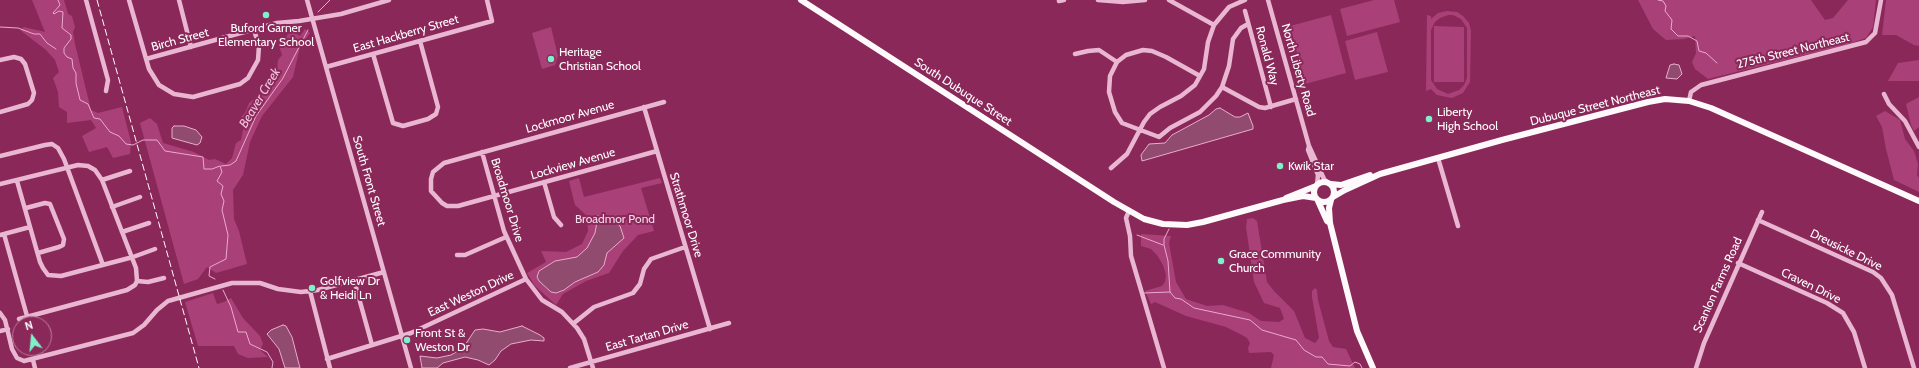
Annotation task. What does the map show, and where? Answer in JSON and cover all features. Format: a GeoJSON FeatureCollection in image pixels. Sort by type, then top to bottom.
{"type":"FeatureCollection","features":[{"type":"Feature","properties":{"kind":"main road","name":"South Dubuque Street"},"geometry":{"type":"LineString","coordinates":[[801,0],[1129,211]]}},
{"type":"Feature","properties":{"kind":"main road","name":"Dubuque Street Northeast"},"geometry":{"type":"LineString","coordinates":[[1332,199],[1345,190],[1380,174],[1648,102],[1665,99],[1689,101],[1711,108],[1919,201]]}},
{"type":"Feature","properties":{"kind":"main road","name":"Dubuque Street Northeast"},"geometry":{"type":"LineString","coordinates":[[1330,184],[1340,185],[1368,175],[1380,174]]}},
{"type":"Feature","properties":{"kind":"main road"},"geometry":{"type":"LineString","coordinates":[[1283,200],[1293,194],[1323,182],[1330,184],[1334,192],[1329,208],[1330,223],[1357,331],[1373,368]]}},
{"type":"Feature","properties":{"kind":"main road"},"geometry":{"type":"LineString","coordinates":[[1317,185],[1314,192],[1327,221],[1330,223]]}},
{"type":"Feature","properties":{"kind":"main road"},"geometry":{"type":"LineString","coordinates":[[1129,211],[1155,222],[1187,225],[1304,196],[1325,202],[1332,199]]}},
{"type":"Feature","properties":{"kind":"street"},"geometry":{"type":"LineString","coordinates":[[86,0],[108,80],[106,91]]}},
{"type":"Feature","properties":{"kind":"street"},"geometry":{"type":"LineString","coordinates":[[130,0],[146,59],[153,78],[166,90],[180,95],[194,97],[240,84],[248,78],[258,60],[259,46],[254,30]]}},
{"type":"Feature","properties":{"kind":"street"},"geometry":{"type":"LineString","coordinates":[[179,0],[191,47]]}},
{"type":"Feature","properties":{"kind":"street","name":"South Front Street"},"geometry":{"type":"LineString","coordinates":[[306,0],[411,368]]}},
{"type":"Feature","properties":{"kind":"street","name":"Birch Street"},"geometry":{"type":"LineString","coordinates":[[146,59],[277,23],[341,14],[389,0]]}},
{"type":"Feature","properties":{"kind":"street","name":"East Hackberry Street"},"geometry":{"type":"LineString","coordinates":[[326,67],[492,21],[487,0]]}},
{"type":"Feature","properties":{"kind":"street"},"geometry":{"type":"LineString","coordinates":[[1098,0],[1123,2],[1145,0]]}},
{"type":"Feature","properties":{"kind":"street"},"geometry":{"type":"LineString","coordinates":[[1169,0],[1214,25]]}},
{"type":"Feature","properties":{"kind":"street"},"geometry":{"type":"LineString","coordinates":[[1111,168],[1127,154],[1139,130],[1150,114],[1188,91],[1200,76],[1206,62],[1208,42],[1214,25],[1229,7],[1242,0]]}},
{"type":"Feature","properties":{"kind":"street","name":"North Liberty Road"},"geometry":{"type":"LineString","coordinates":[[1268,0],[1309,146],[1324,179],[1330,184]]}},
{"type":"Feature","properties":{"kind":"street","name":"275th Street Northeast"},"geometry":{"type":"LineString","coordinates":[[1689,101],[1691,92],[1702,85],[1866,42],[1874,36],[1882,0]]}},
{"type":"Feature","properties":{"kind":"street","name":"Ronald Way"},"geometry":{"type":"LineString","coordinates":[[1245,11],[1271,107]]}},
{"type":"Feature","properties":{"kind":"street"},"geometry":{"type":"LineString","coordinates":[[1200,76],[1152,51],[1143,50],[1135,52],[1117,62],[1108,83],[1109,92],[1115,112],[1122,123],[1159,137],[1170,128],[1200,112],[1209,104],[1222,87],[1229,66],[1233,39],[1241,28],[1248,24]]}},
{"type":"Feature","properties":{"kind":"street"},"geometry":{"type":"LineString","coordinates":[[373,54],[393,123],[403,126],[428,119],[436,114],[438,107],[420,41]]}},
{"type":"Feature","properties":{"kind":"street"},"geometry":{"type":"LineString","coordinates":[[1075,54],[1099,50],[1117,62]]}},
{"type":"Feature","properties":{"kind":"street"},"geometry":{"type":"LineString","coordinates":[[0,60],[12,57],[21,59],[25,64],[34,92],[32,100],[28,104],[0,112]]}},
{"type":"Feature","properties":{"kind":"street"},"geometry":{"type":"LineString","coordinates":[[1222,87],[1259,107],[1271,107],[1296,99]]}},
{"type":"Feature","properties":{"kind":"street"},"geometry":{"type":"LineString","coordinates":[[1884,94],[1889,104],[1905,121],[1919,147]]}},
{"type":"Feature","properties":{"kind":"street","name":"Lockmoor Avenue"},"geometry":{"type":"LineString","coordinates":[[494,196],[453,207],[442,203],[431,191],[431,178],[438,167],[444,163],[664,102]]}},
{"type":"Feature","properties":{"kind":"street","name":"Strathmoor Drive"},"geometry":{"type":"LineString","coordinates":[[644,107],[710,329]]}},
{"type":"Feature","properties":{"kind":"street"},"geometry":{"type":"LineString","coordinates":[[0,156],[50,144],[60,150],[103,265]]}},
{"type":"Feature","properties":{"kind":"street","name":"North Liberty Road"},"geometry":{"type":"LineString","coordinates":[[1309,146],[1308,150],[1318,175],[1317,185]]}},
{"type":"Feature","properties":{"kind":"street","name":"Lockview Avenue"},"geometry":{"type":"LineString","coordinates":[[494,196],[657,151]]}},
{"type":"Feature","properties":{"kind":"street","name":"Broadmoor Drive"},"geometry":{"type":"LineString","coordinates":[[482,152],[506,237],[526,279],[542,300],[562,312],[574,323],[584,339],[593,368]]}},
{"type":"Feature","properties":{"kind":"street"},"geometry":{"type":"LineString","coordinates":[[1438,158],[1458,226]]}},
{"type":"Feature","properties":{"kind":"street"},"geometry":{"type":"LineString","coordinates":[[0,184],[78,165],[88,166],[97,172],[102,180],[138,272],[135,285],[127,290],[27,316],[2,234],[30,227]]}},
{"type":"Feature","properties":{"kind":"street"},"geometry":{"type":"LineString","coordinates":[[102,180],[130,171]]}},
{"type":"Feature","properties":{"kind":"street"},"geometry":{"type":"LineString","coordinates":[[17,181],[38,253],[46,273],[53,276],[103,265],[155,249]]}},
{"type":"Feature","properties":{"kind":"street"},"geometry":{"type":"LineString","coordinates":[[544,182],[554,217],[561,224]]}},
{"type":"Feature","properties":{"kind":"street"},"geometry":{"type":"LineString","coordinates":[[112,207],[140,196]]}},
{"type":"Feature","properties":{"kind":"street"},"geometry":{"type":"LineString","coordinates":[[26,208],[45,203],[50,204],[64,239],[63,244],[59,247],[38,253]]}},
{"type":"Feature","properties":{"kind":"street"},"geometry":{"type":"LineString","coordinates":[[1129,211],[1126,218],[1130,236],[1131,256],[1164,368]]}},
{"type":"Feature","properties":{"kind":"street","name":"Scanlon Farms Road"},"geometry":{"type":"LineString","coordinates":[[1696,368],[1704,343],[1738,263],[1762,212]]}},
{"type":"Feature","properties":{"kind":"street","name":"Dreusicke Drive"},"geometry":{"type":"LineString","coordinates":[[1758,220],[1873,272],[1881,278],[1892,295],[1914,368]]}},
{"type":"Feature","properties":{"kind":"street"},"geometry":{"type":"LineString","coordinates":[[122,232],[149,223]]}},
{"type":"Feature","properties":{"kind":"street"},"geometry":{"type":"LineString","coordinates":[[457,255],[465,255],[506,237]]}},
{"type":"Feature","properties":{"kind":"street"},"geometry":{"type":"LineString","coordinates":[[574,323],[594,307],[633,292],[640,284],[644,269],[651,258],[685,247]]}},
{"type":"Feature","properties":{"kind":"street","name":"Craven Drive"},"geometry":{"type":"LineString","coordinates":[[1738,263],[1827,303],[1843,313],[1854,332],[1865,368]]}},
{"type":"Feature","properties":{"kind":"street"},"geometry":{"type":"LineString","coordinates":[[0,313],[5,320],[12,349],[17,358],[24,361],[133,333],[144,325],[157,310],[168,301],[232,283],[251,282],[291,291],[310,291],[384,272]]}},
{"type":"Feature","properties":{"kind":"street"},"geometry":{"type":"LineString","coordinates":[[137,281],[148,282],[164,278]]}},
{"type":"Feature","properties":{"kind":"street","name":"East Weston Drive"},"geometry":{"type":"LineString","coordinates":[[327,359],[402,336],[526,279]]}},
{"type":"Feature","properties":{"kind":"street"},"geometry":{"type":"LineString","coordinates":[[354,280],[372,345]]}},
{"type":"Feature","properties":{"kind":"street"},"geometry":{"type":"LineString","coordinates":[[310,291],[330,368]]}},
{"type":"Feature","properties":{"kind":"street","name":"East Tartan Drive"},"geometry":{"type":"LineString","coordinates":[[570,368],[729,323]]}},
{"type":"Feature","properties":{"kind":"street"},"geometry":{"type":"LineString","coordinates":[[0,331],[8,330]]}},
{"type":"Feature","properties":{"kind":"street"},"geometry":{"type":"LineString","coordinates":[[32,360],[35,368]]}},
{"type":"Feature","properties":{"kind":"green space"},"geometry":{"type":"Polygon","coordinates":[[[32,0],[64,0],[68,14],[72,16],[75,27],[73,32],[75,44],[91,110],[98,113],[122,107],[131,142],[130,154],[113,158],[107,147],[89,152],[82,136],[96,128],[91,120],[67,123],[67,112],[59,107],[58,92],[53,78],[59,72],[55,60],[46,50],[20,30],[24,27],[45,32],[32,0]]]}},
{"type":"Feature","properties":{"kind":"green space"},"geometry":{"type":"Polygon","coordinates":[[[1374,0],[1394,0],[1400,22],[1347,36],[1340,9],[1374,0]]]}},
{"type":"Feature","properties":{"kind":"green space"},"geometry":{"type":"Polygon","coordinates":[[[1638,0],[1811,0],[1825,20],[1833,18],[1848,0],[1876,0],[1873,27],[1866,38],[1845,45],[1708,79],[1695,69],[1692,62],[1696,53],[1695,36],[1684,39],[1666,40],[1653,29],[1638,0]]]}},
{"type":"Feature","properties":{"kind":"green space"},"geometry":{"type":"Polygon","coordinates":[[[1886,0],[1919,0],[1919,46],[1914,45],[1896,35],[1882,35],[1886,0]]]}},
{"type":"Feature","properties":{"kind":"green space"},"geometry":{"type":"Polygon","coordinates":[[[1447,11],[1457,12],[1469,23],[1471,31],[1470,82],[1463,93],[1452,98],[1437,95],[1431,89],[1426,91],[1427,15],[1431,16],[1431,19],[1438,13],[1447,11]],[[1448,15],[1435,22],[1431,30],[1431,80],[1437,89],[1448,94],[1459,90],[1464,85],[1467,78],[1467,28],[1461,19],[1453,15],[1448,15]]]}},
{"type":"Feature","properties":{"kind":"green space"},"geometry":{"type":"Polygon","coordinates":[[[1331,15],[1346,73],[1305,84],[1290,26],[1331,15]]]}},
{"type":"Feature","properties":{"kind":"green space"},"geometry":{"type":"Polygon","coordinates":[[[1434,26],[1464,27],[1464,82],[1434,82],[1434,26]]]}},
{"type":"Feature","properties":{"kind":"green space"},"geometry":{"type":"Polygon","coordinates":[[[551,27],[558,56],[555,65],[542,69],[532,33],[551,27]]]}},
{"type":"Feature","properties":{"kind":"green space"},"geometry":{"type":"Polygon","coordinates":[[[305,29],[310,33],[300,47],[293,77],[262,116],[250,142],[243,175],[233,190],[234,219],[239,231],[247,264],[216,273],[207,267],[198,279],[184,284],[140,123],[150,118],[157,124],[163,143],[194,152],[209,160],[215,159],[226,164],[232,158],[236,143],[241,140],[244,125],[239,119],[245,113],[249,103],[276,81],[278,60],[282,55],[279,46],[289,33],[293,32],[300,36],[305,29]]]}},
{"type":"Feature","properties":{"kind":"green space"},"geometry":{"type":"Polygon","coordinates":[[[1377,32],[1388,72],[1355,80],[1345,41],[1377,32]]]}},
{"type":"Feature","properties":{"kind":"green space"},"geometry":{"type":"Polygon","coordinates":[[[1919,60],[1919,81],[1888,81],[1898,63],[1919,60]]]}},
{"type":"Feature","properties":{"kind":"green space"},"geometry":{"type":"Polygon","coordinates":[[[1919,97],[1919,127],[1914,131],[1906,104],[1919,97]]]}},
{"type":"Feature","properties":{"kind":"green space"},"geometry":{"type":"Polygon","coordinates":[[[1885,111],[1900,120],[1905,139],[1914,151],[1918,164],[1917,175],[1919,178],[1919,192],[1894,180],[1882,127],[1876,116],[1885,111]]]}},
{"type":"Feature","properties":{"kind":"green space","name":"Broadmor Pond"},"geometry":{"type":"Polygon","coordinates":[[[579,178],[584,197],[660,178],[662,183],[641,188],[654,231],[638,235],[623,251],[609,273],[586,281],[563,294],[556,305],[535,286],[527,273],[546,262],[541,251],[566,252],[582,244],[588,231],[587,216],[575,205],[569,181],[579,178]]]}},
{"type":"Feature","properties":{"kind":"green space"},"geometry":{"type":"Polygon","coordinates":[[[1253,218],[1257,221],[1267,282],[1294,311],[1305,338],[1315,343],[1319,338],[1312,297],[1312,291],[1315,288],[1317,290],[1318,300],[1329,341],[1333,347],[1346,349],[1355,368],[1271,368],[1274,355],[1271,352],[1249,353],[1248,348],[1250,343],[1247,338],[1242,335],[1226,327],[1186,316],[1155,302],[1151,304],[1145,291],[1162,286],[1165,282],[1166,275],[1163,265],[1157,255],[1151,249],[1141,246],[1141,234],[1171,236],[1169,243],[1176,282],[1186,299],[1207,306],[1223,305],[1249,313],[1261,321],[1279,322],[1284,319],[1280,308],[1264,303],[1254,282],[1246,227],[1247,219],[1253,218]]]}},
{"type":"Feature","properties":{"kind":"green space"},"geometry":{"type":"Polygon","coordinates":[[[213,293],[217,304],[231,298],[243,318],[260,336],[263,344],[260,350],[268,357],[248,358],[238,354],[234,346],[198,346],[185,302],[213,293]]]}},
{"type":"Feature","properties":{"kind":"shaded area"},"geometry":{"type":"Polygon","coordinates":[[[1670,65],[1679,65],[1682,74],[1677,79],[1666,78],[1670,65]]]}},
{"type":"Feature","properties":{"kind":"shaded area"},"geometry":{"type":"Polygon","coordinates":[[[1220,108],[1235,117],[1240,117],[1248,113],[1253,129],[1142,161],[1141,155],[1149,144],[1165,143],[1172,135],[1220,108]]]}},
{"type":"Feature","properties":{"kind":"shaded area"},"geometry":{"type":"Polygon","coordinates":[[[174,126],[184,126],[196,130],[202,137],[200,143],[197,145],[172,138],[172,128],[174,126]]]}},
{"type":"Feature","properties":{"kind":"shaded area"},"geometry":{"type":"Polygon","coordinates":[[[598,216],[612,219],[620,226],[624,238],[607,253],[604,265],[598,272],[575,282],[564,290],[556,293],[551,292],[539,281],[537,277],[539,271],[555,261],[577,257],[587,248],[595,233],[598,216]]]}},
{"type":"Feature","properties":{"kind":"shaded area"},"geometry":{"type":"Polygon","coordinates":[[[283,325],[286,326],[292,337],[300,368],[285,368],[279,349],[267,334],[271,330],[283,325]]]}},
{"type":"Feature","properties":{"kind":"shaded area"},"geometry":{"type":"Polygon","coordinates":[[[522,326],[540,335],[544,338],[544,341],[531,340],[511,344],[501,351],[495,360],[489,365],[478,360],[465,357],[443,363],[437,368],[422,368],[420,356],[437,358],[451,355],[463,348],[475,330],[483,329],[500,332],[522,326]]]}},
{"type":"Feature","properties":{"kind":"waterway"},"geometry":{"type":"LineString","coordinates":[[58,0],[60,5],[53,13],[54,14],[59,11],[63,12],[62,28],[71,35],[71,39],[64,48],[64,53],[67,57],[72,59],[73,68],[76,73],[76,83],[80,100],[88,104],[94,118],[100,119],[110,132],[119,136],[126,144],[133,145],[143,140],[157,140],[165,151],[203,157],[204,169],[212,169],[220,166],[222,172],[217,181],[223,186],[221,194],[224,201],[222,210],[228,235],[226,259],[210,267],[209,276],[215,279]]}},
{"type":"Feature","properties":{"kind":"waterway","name":"Beaver Creek"},"geometry":{"type":"LineString","coordinates":[[318,12],[330,0]]}},
{"type":"Feature","properties":{"kind":"waterway"},"geometry":{"type":"LineString","coordinates":[[1658,0],[1663,1],[1666,6],[1665,11],[1672,20],[1671,29],[1678,36],[1688,36],[1697,41],[1699,51],[1706,53],[1717,63]]}},
{"type":"Feature","properties":{"kind":"waterway"},"geometry":{"type":"LineString","coordinates":[[0,27],[18,28],[34,34],[40,34],[47,43],[56,49]]}},
{"type":"Feature","properties":{"kind":"waterway","name":"Beaver Creek"},"geometry":{"type":"LineString","coordinates":[[221,166],[230,165],[236,161],[256,116],[283,78],[308,30]]}},
{"type":"Feature","properties":{"kind":"waterway"},"geometry":{"type":"LineString","coordinates":[[1169,229],[1164,239],[1164,245],[1168,261],[1170,292],[1175,298],[1181,299],[1194,308],[1250,320],[1262,330],[1296,340],[1304,350],[1316,357],[1322,357],[1328,364],[1350,366],[1355,362],[1360,364],[1362,368]]}},
{"type":"Feature","properties":{"kind":"waterway"},"geometry":{"type":"LineString","coordinates":[[1137,235],[1163,245]]}},
{"type":"Feature","properties":{"kind":"waterway"},"geometry":{"type":"LineString","coordinates":[[223,290],[231,307],[238,332],[246,332],[250,344],[267,352],[273,362],[272,368]]}},
{"type":"Feature","properties":{"kind":"waterway"},"geometry":{"type":"LineString","coordinates":[[1144,293],[1170,292]]}},
{"type":"Feature","properties":{"kind":"railway"},"geometry":{"type":"LineString","coordinates":[[97,0],[199,368]]}},
{"type":"Feature","properties":{"kind":"place","name":"Buford Garner Elementary School"},"geometry":{"type":"Point","coordinates":[266,15]}},
{"type":"Feature","properties":{"kind":"place","name":"Heritage Christian School"},"geometry":{"type":"Point","coordinates":[551,59]}},
{"type":"Feature","properties":{"kind":"place","name":"Liberty High School"},"geometry":{"type":"Point","coordinates":[1429,119]}},
{"type":"Feature","properties":{"kind":"place","name":"Kwik Star"},"geometry":{"type":"Point","coordinates":[1280,166]}},
{"type":"Feature","properties":{"kind":"place","name":"Grace Community Church"},"geometry":{"type":"Point","coordinates":[1221,261]}},
{"type":"Feature","properties":{"kind":"place","name":"Golfview Dr & Heidi Ln"},"geometry":{"type":"Point","coordinates":[312,288]}},
{"type":"Feature","properties":{"kind":"place","name":"Front St & Weston Dr"},"geometry":{"type":"Point","coordinates":[407,340]}}]}
